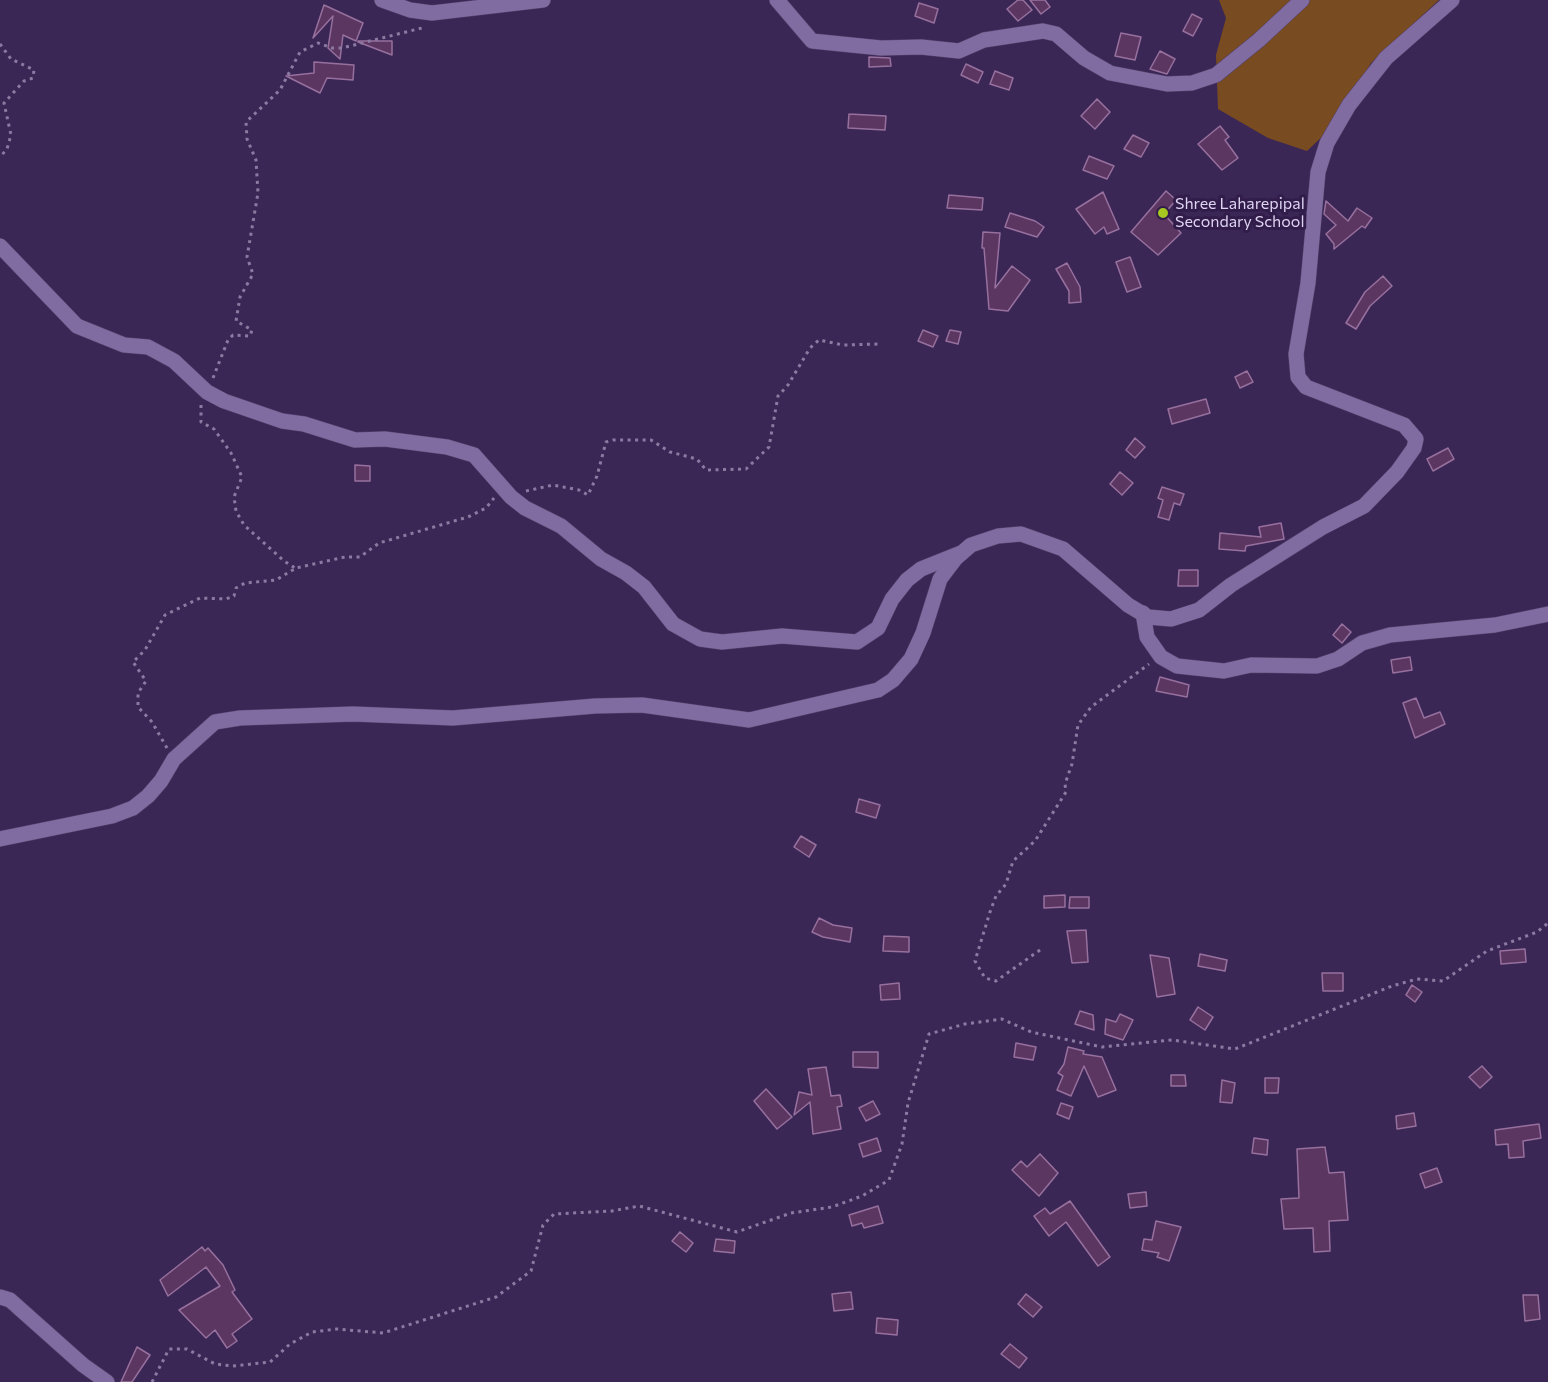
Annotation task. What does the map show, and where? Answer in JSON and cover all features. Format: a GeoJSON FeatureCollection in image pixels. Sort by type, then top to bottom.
{"type":"FeatureCollection","features":[{"type":"Feature","properties":{"kind":"street"},"geometry":{"type":"LineString","coordinates":[[382,0],[410,10],[432,13],[543,0]]}},
{"type":"Feature","properties":{"kind":"street"},"geometry":{"type":"LineString","coordinates":[[777,0],[812,42],[959,51],[984,40],[1043,31],[1056,34],[1084,58],[1110,73],[1167,84],[1192,83],[1216,75],[1259,40],[1302,0]]}},
{"type":"Feature","properties":{"kind":"street"},"geometry":{"type":"LineString","coordinates":[[0,839],[112,816],[133,808],[161,781],[174,759],[215,722],[240,718],[354,714],[453,718],[595,706],[642,705],[749,720],[878,690],[904,670],[922,633],[940,579],[961,553],[971,545],[998,536],[1021,534],[1063,549],[1128,605],[1148,617],[1171,619],[1199,609],[1231,585],[1323,527],[1364,506],[1397,472],[1414,448],[1416,439],[1404,425],[1306,387],[1298,377],[1296,354],[1308,283],[1318,172],[1327,143],[1350,105],[1386,58],[1452,0]]}},
{"type":"Feature","properties":{"kind":"street"},"geometry":{"type":"LineString","coordinates":[[0,246],[77,326],[124,345],[148,347],[174,361],[207,392],[224,401],[282,421],[304,424],[355,440],[385,439],[447,447],[474,455],[502,489],[525,508],[561,526],[601,559],[626,573],[644,588],[673,624],[700,639],[722,642],[782,636],[857,642],[878,628],[892,599],[907,580],[921,569],[961,553]]}},
{"type":"Feature","properties":{"kind":"street"},"geometry":{"type":"LineString","coordinates":[[1143,613],[1147,637],[1161,657],[1177,666],[1224,671],[1251,665],[1317,666],[1338,659],[1362,643],[1390,635],[1475,627],[1548,614]]}},
{"type":"Feature","properties":{"kind":"street"},"geometry":{"type":"LineString","coordinates":[[0,1297],[16,1305],[76,1359],[108,1382]]}},
{"type":"Feature","properties":{"kind":"path"},"geometry":{"type":"LineString","coordinates":[[296,568],[284,561],[244,525],[236,511],[234,497],[242,477],[231,453],[214,429],[201,423],[201,400],[207,392],[228,340],[233,335],[250,336],[252,330],[236,321],[240,297],[253,274],[247,257],[258,193],[256,160],[247,138],[246,122],[264,108],[280,90],[300,52],[318,43],[332,48],[342,48],[431,24]]}},
{"type":"Feature","properties":{"kind":"path"},"geometry":{"type":"LineString","coordinates":[[0,44],[11,59],[34,69],[33,78],[24,81],[4,104],[11,135],[7,149],[0,157]]}},
{"type":"Feature","properties":{"kind":"path"},"geometry":{"type":"LineString","coordinates":[[174,759],[152,722],[138,707],[138,693],[146,681],[133,662],[145,650],[165,615],[178,606],[200,598],[226,599],[234,596],[236,588],[245,583],[276,580],[296,568],[345,557],[360,557],[379,543],[468,517],[486,508],[502,489],[519,492],[553,485],[579,490],[588,495],[597,476],[606,442],[613,440],[651,440],[670,452],[697,459],[706,470],[746,469],[769,447],[777,396],[788,385],[810,348],[819,340],[843,345],[881,344]]}},
{"type":"Feature","properties":{"kind":"path"},"geometry":{"type":"LineString","coordinates":[[1040,950],[996,981],[985,978],[975,961],[996,896],[1006,884],[1013,861],[1035,841],[1066,792],[1065,784],[1072,764],[1078,725],[1097,702],[1161,657]]}},
{"type":"Feature","properties":{"kind":"path"},"geometry":{"type":"LineString","coordinates":[[152,1382],[169,1349],[187,1349],[215,1364],[270,1362],[290,1344],[312,1332],[337,1329],[383,1333],[496,1297],[531,1272],[543,1225],[554,1214],[639,1206],[737,1232],[792,1213],[832,1207],[862,1196],[889,1180],[902,1144],[908,1103],[929,1034],[965,1024],[1002,1019],[1031,1032],[1102,1047],[1172,1040],[1235,1049],[1392,986],[1417,979],[1443,981],[1487,951],[1537,932],[1548,923]]}},
{"type":"Feature","properties":{"kind":"shaded area"},"geometry":{"type":"Polygon","coordinates":[[[1219,0],[1439,0],[1371,63],[1329,130],[1307,151],[1268,138],[1218,109],[1216,55],[1226,18],[1219,0]]]}},
{"type":"Feature","properties":{"kind":"building"},"geometry":{"type":"Polygon","coordinates":[[[1018,0],[1023,0],[1032,10],[1018,21],[1007,9],[1018,0]]]}},
{"type":"Feature","properties":{"kind":"building"},"geometry":{"type":"Polygon","coordinates":[[[1030,0],[1045,0],[1050,7],[1041,14],[1030,0]]]}},
{"type":"Feature","properties":{"kind":"building"},"geometry":{"type":"Polygon","coordinates":[[[919,3],[938,9],[934,23],[915,16],[919,3]]]}},
{"type":"Feature","properties":{"kind":"building"},"geometry":{"type":"Polygon","coordinates":[[[324,5],[363,23],[356,41],[343,35],[340,59],[328,48],[333,16],[313,38],[324,5]]]}},
{"type":"Feature","properties":{"kind":"building"},"geometry":{"type":"Polygon","coordinates":[[[1192,14],[1202,19],[1193,36],[1183,31],[1192,14]]]}},
{"type":"Feature","properties":{"kind":"building"},"geometry":{"type":"Polygon","coordinates":[[[1121,33],[1141,37],[1135,60],[1115,56],[1121,33]]]}},
{"type":"Feature","properties":{"kind":"building"},"geometry":{"type":"Polygon","coordinates":[[[392,41],[392,55],[358,42],[392,41]]]}},
{"type":"Feature","properties":{"kind":"building"},"geometry":{"type":"Polygon","coordinates":[[[1160,51],[1175,59],[1167,74],[1150,69],[1160,51]]]}},
{"type":"Feature","properties":{"kind":"building"},"geometry":{"type":"Polygon","coordinates":[[[869,57],[890,58],[891,66],[869,67],[869,57]]]}},
{"type":"Feature","properties":{"kind":"building"},"geometry":{"type":"Polygon","coordinates":[[[314,62],[354,65],[353,80],[327,78],[320,93],[286,76],[314,73],[314,62]]]}},
{"type":"Feature","properties":{"kind":"building"},"geometry":{"type":"Polygon","coordinates":[[[966,64],[983,72],[978,83],[961,75],[966,64]]]}},
{"type":"Feature","properties":{"kind":"building"},"geometry":{"type":"Polygon","coordinates":[[[995,71],[1013,78],[1009,90],[990,84],[995,71]]]}},
{"type":"Feature","properties":{"kind":"building"},"geometry":{"type":"Polygon","coordinates":[[[1097,99],[1110,112],[1095,129],[1081,116],[1097,99]]]}},
{"type":"Feature","properties":{"kind":"building"},"geometry":{"type":"Polygon","coordinates":[[[849,114],[886,116],[885,130],[848,128],[849,114]]]}},
{"type":"Feature","properties":{"kind":"building"},"geometry":{"type":"Polygon","coordinates":[[[1220,126],[1229,137],[1225,140],[1238,158],[1222,170],[1198,144],[1220,126]]]}},
{"type":"Feature","properties":{"kind":"building"},"geometry":{"type":"Polygon","coordinates":[[[1133,135],[1149,143],[1141,157],[1124,149],[1133,135]]]}},
{"type":"Feature","properties":{"kind":"building"},"geometry":{"type":"Polygon","coordinates":[[[1089,156],[1114,166],[1107,179],[1083,170],[1089,156]]]}},
{"type":"Feature","properties":{"kind":"building"},"geometry":{"type":"Polygon","coordinates":[[[1166,191],[1176,200],[1164,214],[1181,233],[1158,255],[1131,232],[1166,191]]]}},
{"type":"Feature","properties":{"kind":"building"},"geometry":{"type":"Polygon","coordinates":[[[1103,192],[1119,229],[1107,234],[1104,227],[1095,234],[1076,209],[1103,192]]]}},
{"type":"Feature","properties":{"kind":"building"},"geometry":{"type":"Polygon","coordinates":[[[949,195],[983,198],[982,210],[947,208],[949,195]]]}},
{"type":"Feature","properties":{"kind":"building"},"geometry":{"type":"Polygon","coordinates":[[[1326,201],[1348,221],[1357,208],[1372,218],[1365,228],[1362,226],[1334,249],[1334,244],[1326,234],[1336,225],[1324,214],[1326,201]]]}},
{"type":"Feature","properties":{"kind":"building"},"geometry":{"type":"Polygon","coordinates":[[[1010,213],[1035,221],[1044,227],[1037,237],[1005,227],[1010,213]]]}},
{"type":"Feature","properties":{"kind":"building"},"geometry":{"type":"Polygon","coordinates":[[[983,232],[1000,233],[995,288],[1012,266],[1030,280],[1008,311],[989,309],[984,248],[982,248],[983,232]]]}},
{"type":"Feature","properties":{"kind":"building"},"geometry":{"type":"Polygon","coordinates":[[[1130,257],[1141,287],[1127,292],[1116,262],[1130,257]]]}},
{"type":"Feature","properties":{"kind":"building"},"geometry":{"type":"Polygon","coordinates":[[[1067,263],[1080,287],[1081,302],[1069,303],[1069,291],[1056,269],[1067,263]]]}},
{"type":"Feature","properties":{"kind":"building"},"geometry":{"type":"Polygon","coordinates":[[[1383,276],[1392,286],[1370,306],[1356,329],[1346,323],[1365,292],[1383,276]]]}},
{"type":"Feature","properties":{"kind":"building"},"geometry":{"type":"Polygon","coordinates":[[[923,330],[938,336],[933,347],[918,341],[923,330]]]}},
{"type":"Feature","properties":{"kind":"building"},"geometry":{"type":"Polygon","coordinates":[[[950,330],[961,332],[958,344],[946,341],[950,330]]]}},
{"type":"Feature","properties":{"kind":"building"},"geometry":{"type":"Polygon","coordinates":[[[1247,371],[1253,382],[1240,388],[1235,377],[1247,371]]]}},
{"type":"Feature","properties":{"kind":"building"},"geometry":{"type":"Polygon","coordinates":[[[1206,399],[1210,413],[1172,424],[1168,409],[1206,399]]]}},
{"type":"Feature","properties":{"kind":"building"},"geometry":{"type":"Polygon","coordinates":[[[1135,438],[1145,447],[1135,458],[1126,450],[1135,438]]]}},
{"type":"Feature","properties":{"kind":"building"},"geometry":{"type":"Polygon","coordinates":[[[1448,448],[1454,459],[1433,471],[1427,459],[1448,448]]]}},
{"type":"Feature","properties":{"kind":"building"},"geometry":{"type":"Polygon","coordinates":[[[355,465],[370,466],[370,481],[355,481],[355,465]]]}},
{"type":"Feature","properties":{"kind":"building"},"geometry":{"type":"Polygon","coordinates":[[[1120,472],[1133,483],[1122,495],[1110,484],[1120,472]]]}},
{"type":"Feature","properties":{"kind":"building"},"geometry":{"type":"Polygon","coordinates":[[[1162,487],[1184,494],[1180,505],[1174,503],[1169,520],[1158,517],[1163,500],[1158,498],[1162,487]]]}},
{"type":"Feature","properties":{"kind":"building"},"geometry":{"type":"Polygon","coordinates":[[[1281,523],[1284,539],[1246,546],[1245,551],[1219,549],[1220,533],[1261,537],[1259,527],[1281,523]]]}},
{"type":"Feature","properties":{"kind":"building"},"geometry":{"type":"Polygon","coordinates":[[[1179,570],[1198,570],[1198,586],[1178,586],[1179,570]]]}},
{"type":"Feature","properties":{"kind":"building"},"geometry":{"type":"Polygon","coordinates":[[[1342,624],[1351,632],[1342,643],[1333,635],[1342,624]]]}},
{"type":"Feature","properties":{"kind":"building"},"geometry":{"type":"Polygon","coordinates":[[[1410,657],[1412,670],[1393,673],[1391,660],[1410,657]]]}},
{"type":"Feature","properties":{"kind":"building"},"geometry":{"type":"Polygon","coordinates":[[[1160,677],[1189,685],[1187,697],[1156,691],[1160,677]]]}},
{"type":"Feature","properties":{"kind":"building"},"geometry":{"type":"Polygon","coordinates":[[[1416,698],[1424,718],[1440,712],[1445,724],[1415,738],[1403,703],[1416,698]]]}},
{"type":"Feature","properties":{"kind":"building"},"geometry":{"type":"Polygon","coordinates":[[[859,799],[880,805],[876,818],[856,812],[859,799]]]}},
{"type":"Feature","properties":{"kind":"building"},"geometry":{"type":"Polygon","coordinates":[[[801,836],[816,845],[809,857],[794,847],[801,836]]]}},
{"type":"Feature","properties":{"kind":"building"},"geometry":{"type":"Polygon","coordinates":[[[1065,895],[1065,907],[1044,908],[1044,896],[1065,895]]]}},
{"type":"Feature","properties":{"kind":"building"},"geometry":{"type":"Polygon","coordinates":[[[1070,897],[1089,897],[1089,908],[1069,908],[1070,897]]]}},
{"type":"Feature","properties":{"kind":"building"},"geometry":{"type":"Polygon","coordinates":[[[819,918],[833,925],[852,928],[850,942],[823,937],[812,932],[819,918]]]}},
{"type":"Feature","properties":{"kind":"building"},"geometry":{"type":"Polygon","coordinates":[[[1086,930],[1088,962],[1072,963],[1067,931],[1086,930]]]}},
{"type":"Feature","properties":{"kind":"building"},"geometry":{"type":"Polygon","coordinates":[[[884,936],[909,937],[909,952],[883,951],[884,936]]]}},
{"type":"Feature","properties":{"kind":"building"},"geometry":{"type":"Polygon","coordinates":[[[1525,949],[1526,962],[1501,964],[1500,951],[1525,949]]]}},
{"type":"Feature","properties":{"kind":"building"},"geometry":{"type":"Polygon","coordinates":[[[1200,954],[1227,960],[1225,971],[1198,966],[1200,954]]]}},
{"type":"Feature","properties":{"kind":"building"},"geometry":{"type":"Polygon","coordinates":[[[1150,955],[1169,958],[1175,994],[1157,997],[1150,955]]]}},
{"type":"Feature","properties":{"kind":"building"},"geometry":{"type":"Polygon","coordinates":[[[1322,973],[1343,973],[1343,991],[1323,991],[1322,973]]]}},
{"type":"Feature","properties":{"kind":"building"},"geometry":{"type":"Polygon","coordinates":[[[899,983],[900,999],[881,1000],[880,985],[899,983]]]}},
{"type":"Feature","properties":{"kind":"building"},"geometry":{"type":"Polygon","coordinates":[[[1412,985],[1422,992],[1415,1002],[1406,995],[1412,985]]]}},
{"type":"Feature","properties":{"kind":"building"},"geometry":{"type":"Polygon","coordinates":[[[1198,1007],[1213,1017],[1205,1030],[1190,1020],[1198,1007]]]}},
{"type":"Feature","properties":{"kind":"building"},"geometry":{"type":"Polygon","coordinates":[[[1080,1011],[1093,1015],[1094,1030],[1075,1024],[1080,1011]]]}},
{"type":"Feature","properties":{"kind":"building"},"geometry":{"type":"Polygon","coordinates":[[[1120,1014],[1133,1020],[1123,1040],[1105,1034],[1106,1019],[1116,1022],[1120,1014]]]}},
{"type":"Feature","properties":{"kind":"building"},"geometry":{"type":"Polygon","coordinates":[[[1016,1043],[1036,1047],[1033,1060],[1014,1057],[1016,1043]]]}},
{"type":"Feature","properties":{"kind":"building"},"geometry":{"type":"Polygon","coordinates":[[[1068,1047],[1084,1051],[1083,1054],[1102,1057],[1116,1090],[1098,1097],[1084,1066],[1071,1096],[1057,1090],[1063,1076],[1058,1073],[1064,1064],[1068,1047]]]}},
{"type":"Feature","properties":{"kind":"building"},"geometry":{"type":"Polygon","coordinates":[[[853,1052],[878,1052],[878,1068],[853,1067],[853,1052]]]}},
{"type":"Feature","properties":{"kind":"building"},"geometry":{"type":"Polygon","coordinates":[[[1482,1066],[1492,1077],[1480,1088],[1469,1077],[1482,1066]]]}},
{"type":"Feature","properties":{"kind":"building"},"geometry":{"type":"Polygon","coordinates":[[[826,1067],[831,1096],[840,1095],[842,1106],[837,1107],[841,1129],[813,1134],[810,1102],[794,1115],[799,1092],[812,1095],[808,1069],[826,1067]]]}},
{"type":"Feature","properties":{"kind":"building"},"geometry":{"type":"Polygon","coordinates":[[[1171,1075],[1185,1075],[1186,1086],[1171,1086],[1171,1075]]]}},
{"type":"Feature","properties":{"kind":"building"},"geometry":{"type":"Polygon","coordinates":[[[1265,1078],[1279,1078],[1278,1093],[1265,1093],[1265,1078]]]}},
{"type":"Feature","properties":{"kind":"building"},"geometry":{"type":"Polygon","coordinates":[[[1222,1080],[1235,1083],[1232,1103],[1220,1102],[1222,1080]]]}},
{"type":"Feature","properties":{"kind":"building"},"geometry":{"type":"Polygon","coordinates":[[[766,1089],[792,1117],[777,1129],[754,1101],[766,1089]]]}},
{"type":"Feature","properties":{"kind":"building"},"geometry":{"type":"Polygon","coordinates":[[[873,1101],[880,1114],[866,1121],[859,1108],[873,1101]]]}},
{"type":"Feature","properties":{"kind":"building"},"geometry":{"type":"Polygon","coordinates":[[[1061,1103],[1073,1107],[1069,1119],[1057,1114],[1061,1103]]]}},
{"type":"Feature","properties":{"kind":"building"},"geometry":{"type":"Polygon","coordinates":[[[1414,1113],[1416,1126],[1397,1129],[1396,1116],[1414,1113]]]}},
{"type":"Feature","properties":{"kind":"building"},"geometry":{"type":"Polygon","coordinates":[[[1539,1124],[1541,1138],[1523,1141],[1524,1157],[1509,1158],[1508,1144],[1496,1145],[1495,1130],[1539,1124]]]}},
{"type":"Feature","properties":{"kind":"building"},"geometry":{"type":"Polygon","coordinates":[[[877,1138],[881,1151],[863,1157],[859,1144],[877,1138]]]}},
{"type":"Feature","properties":{"kind":"building"},"geometry":{"type":"Polygon","coordinates":[[[1254,1138],[1268,1140],[1267,1155],[1252,1153],[1254,1138]]]}},
{"type":"Feature","properties":{"kind":"building"},"geometry":{"type":"Polygon","coordinates":[[[1325,1147],[1329,1173],[1344,1172],[1348,1220],[1329,1221],[1330,1251],[1314,1252],[1313,1228],[1284,1229],[1281,1199],[1299,1198],[1297,1149],[1325,1147]]]}},
{"type":"Feature","properties":{"kind":"building"},"geometry":{"type":"Polygon","coordinates":[[[1040,1154],[1058,1173],[1039,1196],[1012,1170],[1021,1161],[1027,1167],[1040,1154]]]}},
{"type":"Feature","properties":{"kind":"building"},"geometry":{"type":"Polygon","coordinates":[[[1437,1168],[1442,1182],[1425,1188],[1420,1174],[1437,1168]]]}},
{"type":"Feature","properties":{"kind":"building"},"geometry":{"type":"Polygon","coordinates":[[[1146,1192],[1147,1206],[1130,1208],[1128,1194],[1146,1192]]]}},
{"type":"Feature","properties":{"kind":"building"},"geometry":{"type":"Polygon","coordinates":[[[1070,1201],[1110,1257],[1098,1266],[1066,1222],[1049,1236],[1034,1216],[1045,1208],[1050,1214],[1070,1201]]]}},
{"type":"Feature","properties":{"kind":"building"},"geometry":{"type":"Polygon","coordinates":[[[878,1206],[883,1223],[864,1228],[862,1223],[852,1226],[849,1215],[878,1206]]]}},
{"type":"Feature","properties":{"kind":"building"},"geometry":{"type":"Polygon","coordinates":[[[1156,1221],[1181,1227],[1169,1261],[1157,1257],[1159,1253],[1142,1250],[1144,1239],[1152,1240],[1156,1221]]]}},
{"type":"Feature","properties":{"kind":"building"},"geometry":{"type":"Polygon","coordinates":[[[680,1232],[693,1243],[686,1252],[672,1241],[680,1232]]]}},
{"type":"Feature","properties":{"kind":"building"},"geometry":{"type":"Polygon","coordinates":[[[716,1239],[735,1241],[734,1253],[714,1251],[716,1239]]]}},
{"type":"Feature","properties":{"kind":"building"},"geometry":{"type":"Polygon","coordinates":[[[202,1247],[205,1251],[208,1248],[223,1265],[235,1290],[232,1292],[252,1319],[232,1334],[237,1341],[227,1348],[215,1330],[206,1338],[179,1310],[220,1286],[206,1267],[168,1296],[160,1280],[202,1247]]]}},
{"type":"Feature","properties":{"kind":"building"},"geometry":{"type":"Polygon","coordinates":[[[851,1292],[853,1309],[834,1311],[832,1294],[851,1292]]]}},
{"type":"Feature","properties":{"kind":"building"},"geometry":{"type":"Polygon","coordinates":[[[1026,1294],[1042,1307],[1033,1317],[1018,1304],[1026,1294]]]}},
{"type":"Feature","properties":{"kind":"building"},"geometry":{"type":"Polygon","coordinates":[[[1523,1295],[1538,1295],[1540,1319],[1525,1321],[1523,1295]]]}},
{"type":"Feature","properties":{"kind":"building"},"geometry":{"type":"Polygon","coordinates":[[[877,1318],[898,1320],[897,1335],[876,1333],[877,1318]]]}},
{"type":"Feature","properties":{"kind":"building"},"geometry":{"type":"Polygon","coordinates":[[[1010,1344],[1027,1358],[1019,1368],[1001,1354],[1010,1344]]]}},
{"type":"Feature","properties":{"kind":"building"},"geometry":{"type":"Polygon","coordinates":[[[137,1347],[150,1355],[132,1382],[121,1382],[137,1347]]]}},
{"type":"Feature","properties":{"kind":"place","name":"Shree Laharepipal Secondary School"},"geometry":{"type":"Point","coordinates":[1163,213]}}]}
